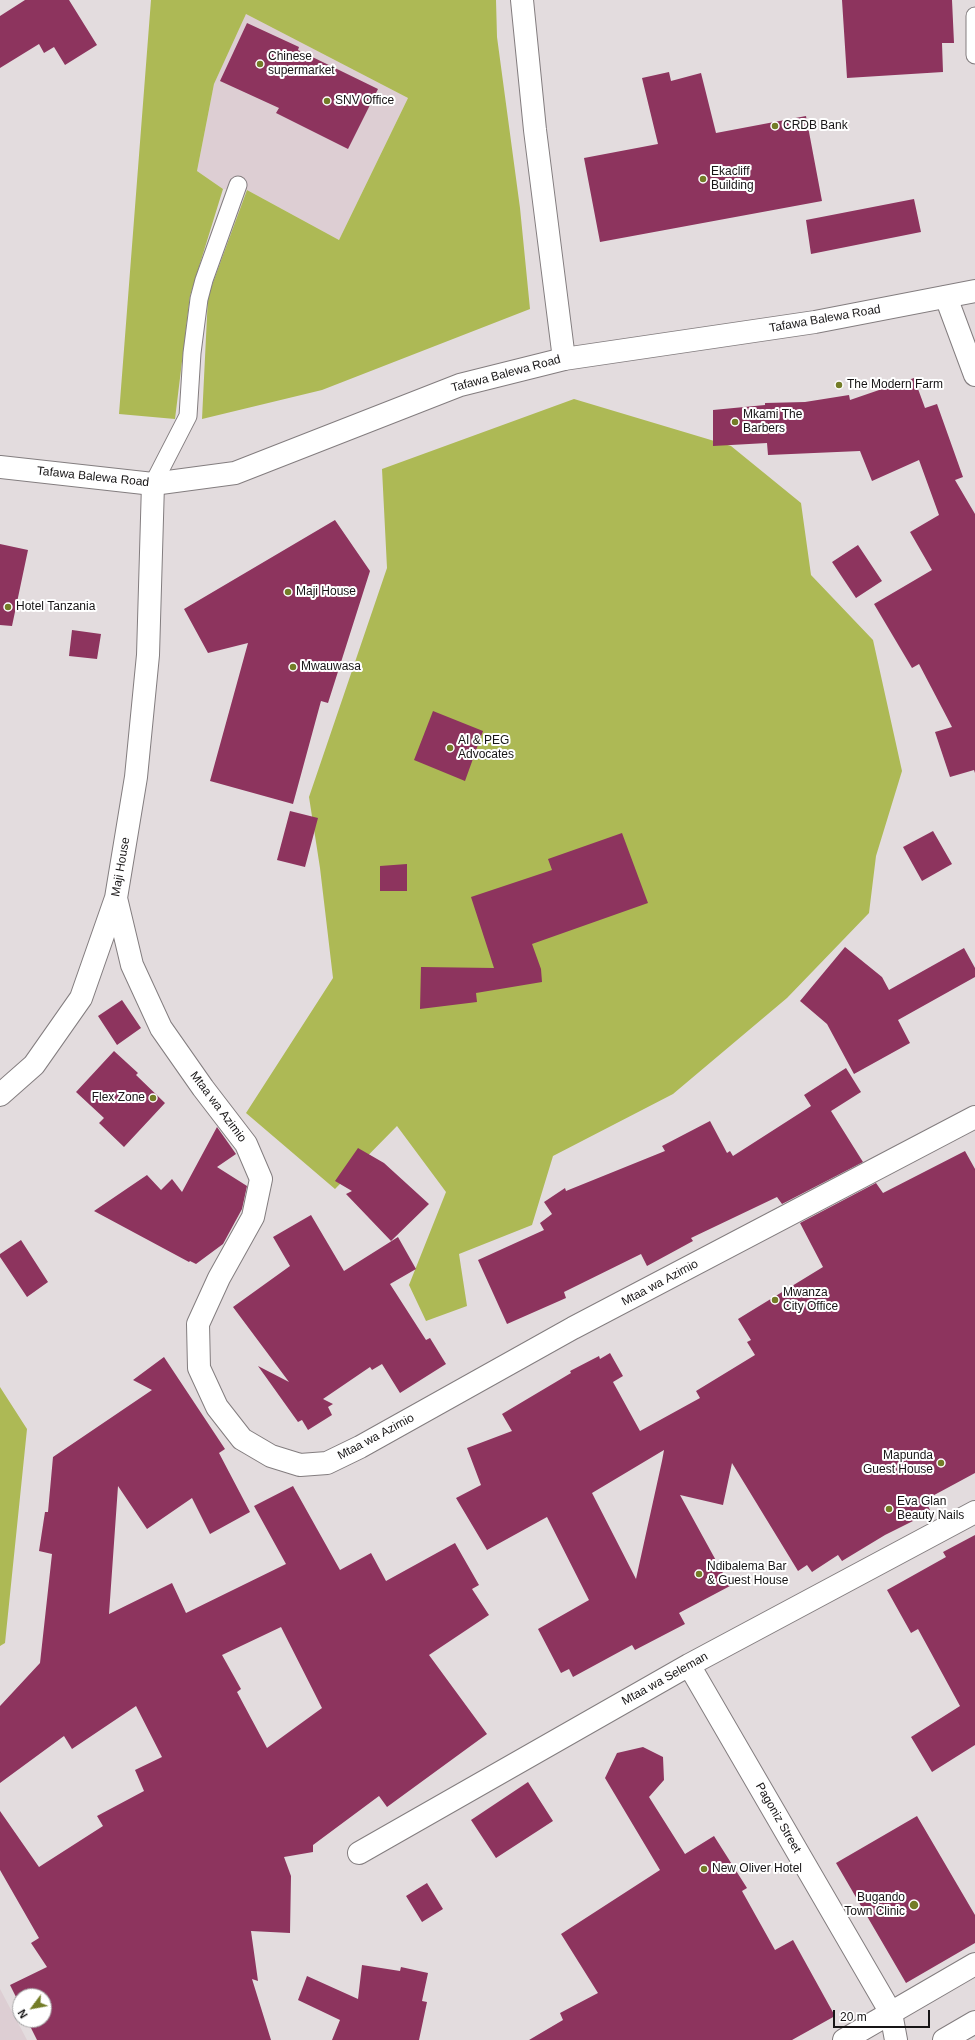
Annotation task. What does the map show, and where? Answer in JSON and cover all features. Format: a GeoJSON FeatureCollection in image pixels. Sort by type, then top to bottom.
{"type":"FeatureCollection","features":[{"type":"Feature","properties":{"kind":"street"},"geometry":{"type":"LineString","coordinates":[[522,0],[535,130],[564,359]]}},
{"type":"Feature","properties":{"kind":"street","name":"Tafawa Balewa Road"},"geometry":{"type":"LineString","coordinates":[[0,467],[153,484],[235,473],[460,385],[564,359],[815,322],[975,291]]}},
{"type":"Feature","properties":{"kind":"street"},"geometry":{"type":"LineString","coordinates":[[946,297],[975,375]]}},
{"type":"Feature","properties":{"kind":"street","name":"Maji House"},"geometry":{"type":"LineString","coordinates":[[0,1095],[34,1065],[82,998],[116,898],[136,777],[148,655],[153,484]]}},
{"type":"Feature","properties":{"kind":"street","name":"Mtaa wa Azimio"},"geometry":{"type":"LineString","coordinates":[[116,898],[132,966],[161,1028],[203,1088],[246,1144],[261,1180],[253,1217],[218,1278],[198,1324],[199,1368],[217,1407],[242,1439],[271,1456],[300,1465],[327,1463],[360,1447],[580,1325],[975,1116]]}},
{"type":"Feature","properties":{"kind":"street","name":"Mtaa wa Seleman"},"geometry":{"type":"LineString","coordinates":[[359,1853],[689,1665],[975,1512]]}},
{"type":"Feature","properties":{"kind":"street","name":"Pagoniz Street"},"geometry":{"type":"LineString","coordinates":[[689,1665],[891,2013],[896,2040]]}},
{"type":"Feature","properties":{"kind":"street"},"geometry":{"type":"LineString","coordinates":[[844,2040],[975,1964]]}},
{"type":"Feature","properties":{"kind":"street"},"geometry":{"type":"LineString","coordinates":[[944,2040],[975,2022]]}},
{"type":"Feature","properties":{"kind":"lane"},"geometry":{"type":"LineString","coordinates":[[975,16],[975,55]]}},
{"type":"Feature","properties":{"kind":"lane"},"geometry":{"type":"LineString","coordinates":[[153,484],[188,416],[192,353],[199,299],[204,280],[238,186]]}},
{"type":"Feature","properties":{"kind":"shaded area"},"geometry":{"type":"Polygon","coordinates":[[[246,14],[408,98],[339,240],[247,190],[223,189],[197,171],[214,84],[246,14]]]}},
{"type":"Feature","properties":{"kind":"shaded area"},"geometry":{"type":"Polygon","coordinates":[[[0,1989],[12,2012],[12,2028],[21,2028],[27,2040],[0,2040],[0,1989]]]}},
{"type":"Feature","properties":{"kind":"green space"},"geometry":{"type":"Polygon","coordinates":[[[151,0],[496,0],[497,37],[520,208],[530,309],[322,390],[202,419],[208,296],[247,190],[339,240],[408,98],[246,14],[214,84],[197,171],[223,189],[190,296],[175,419],[119,414],[151,0]]]}},
{"type":"Feature","properties":{"kind":"green space"},"geometry":{"type":"Polygon","coordinates":[[[574,399],[731,446],[801,503],[811,575],[873,640],[902,771],[876,856],[869,913],[787,998],[673,1094],[553,1156],[532,1225],[459,1254],[467,1306],[426,1321],[409,1285],[446,1192],[397,1126],[335,1189],[246,1113],[333,978],[320,868],[309,797],[387,568],[382,469],[574,399]]]}},
{"type":"Feature","properties":{"kind":"green space"},"geometry":{"type":"Polygon","coordinates":[[[0,1387],[27,1429],[5,1643],[0,1646],[0,1387]]]}},
{"type":"Feature","properties":{"kind":"building"},"geometry":{"type":"Polygon","coordinates":[[[25,0],[69,0],[97,45],[65,65],[54,47],[44,53],[39,44],[0,68],[0,16],[25,0]]]}},
{"type":"Feature","properties":{"kind":"building"},"geometry":{"type":"Polygon","coordinates":[[[842,0],[952,0],[954,43],[942,43],[943,72],[847,78],[842,0]]]}},
{"type":"Feature","properties":{"kind":"building"},"geometry":{"type":"Polygon","coordinates":[[[247,23],[299,47],[298,50],[378,89],[348,149],[276,113],[279,108],[220,81],[247,23]]]}},
{"type":"Feature","properties":{"kind":"building","name":"Ekacliff Building"},"geometry":{"type":"Polygon","coordinates":[[[669,72],[671,81],[701,73],[716,133],[806,116],[822,201],[600,242],[584,158],[658,144],[642,78],[669,72]]]}},
{"type":"Feature","properties":{"kind":"building"},"geometry":{"type":"Polygon","coordinates":[[[914,199],[921,232],[811,254],[806,220],[914,199]]]}},
{"type":"Feature","properties":{"kind":"building"},"geometry":{"type":"Polygon","coordinates":[[[914,378],[925,408],[937,404],[963,477],[955,480],[975,514],[975,773],[974,770],[950,777],[935,732],[952,727],[919,664],[912,668],[874,604],[932,570],[910,532],[939,515],[919,460],[872,481],[860,451],[768,455],[767,443],[713,446],[713,410],[765,405],[765,403],[805,402],[849,395],[850,400],[914,378]]]}},
{"type":"Feature","properties":{"kind":"building","name":"Mwauwasa"},"geometry":{"type":"Polygon","coordinates":[[[335,520],[370,571],[328,703],[321,701],[293,804],[210,781],[248,643],[208,653],[184,609],[335,520]]]}},
{"type":"Feature","properties":{"kind":"building","name":"Hotel Tanzania"},"geometry":{"type":"Polygon","coordinates":[[[0,544],[28,550],[12,626],[0,625],[0,544]]]}},
{"type":"Feature","properties":{"kind":"building"},"geometry":{"type":"Polygon","coordinates":[[[858,545],[882,581],[856,598],[832,562],[858,545]]]}},
{"type":"Feature","properties":{"kind":"building"},"geometry":{"type":"Polygon","coordinates":[[[72,630],[101,634],[97,659],[69,656],[72,630]]]}},
{"type":"Feature","properties":{"kind":"building"},"geometry":{"type":"Polygon","coordinates":[[[433,711],[483,731],[465,781],[414,760],[433,711]]]}},
{"type":"Feature","properties":{"kind":"building"},"geometry":{"type":"Polygon","coordinates":[[[290,811],[318,818],[305,867],[277,860],[290,811]]]}},
{"type":"Feature","properties":{"kind":"building"},"geometry":{"type":"Polygon","coordinates":[[[933,831],[952,864],[922,881],[903,847],[933,831]]]}},
{"type":"Feature","properties":{"kind":"building"},"geometry":{"type":"Polygon","coordinates":[[[622,833],[648,903],[532,944],[541,969],[542,982],[476,993],[477,1002],[420,1009],[421,967],[494,968],[471,897],[552,870],[548,859],[622,833]]]}},
{"type":"Feature","properties":{"kind":"building"},"geometry":{"type":"Polygon","coordinates":[[[407,864],[407,891],[380,891],[380,866],[407,864]]]}},
{"type":"Feature","properties":{"kind":"building"},"geometry":{"type":"Polygon","coordinates":[[[845,947],[882,977],[889,990],[964,948],[975,968],[975,977],[898,1020],[910,1043],[854,1074],[827,1024],[800,1001],[845,947]]]}},
{"type":"Feature","properties":{"kind":"building"},"geometry":{"type":"Polygon","coordinates":[[[122,1000],[141,1028],[117,1045],[98,1016],[122,1000]]]}},
{"type":"Feature","properties":{"kind":"building"},"geometry":{"type":"Polygon","coordinates":[[[114,1051],[138,1073],[136,1075],[165,1103],[124,1147],[99,1123],[104,1118],[76,1092],[114,1051]]]}},
{"type":"Feature","properties":{"kind":"building"},"geometry":{"type":"Polygon","coordinates":[[[846,1068],[861,1092],[831,1111],[863,1162],[782,1204],[777,1197],[691,1238],[693,1241],[647,1266],[641,1254],[564,1292],[566,1298],[507,1324],[478,1260],[544,1230],[540,1223],[552,1214],[544,1202],[565,1188],[566,1191],[665,1151],[662,1146],[710,1121],[727,1153],[730,1151],[733,1156],[811,1106],[804,1095],[846,1068]]]}},
{"type":"Feature","properties":{"kind":"building"},"geometry":{"type":"Polygon","coordinates":[[[217,1127],[236,1154],[217,1167],[247,1186],[242,1209],[223,1244],[196,1264],[190,1261],[189,1262],[94,1211],[147,1175],[161,1190],[172,1179],[182,1192],[217,1127]]]}},
{"type":"Feature","properties":{"kind":"building"},"geometry":{"type":"Polygon","coordinates":[[[358,1148],[384,1163],[429,1204],[391,1241],[346,1194],[352,1191],[335,1181],[358,1148]]]}},
{"type":"Feature","properties":{"kind":"building"},"geometry":{"type":"Polygon","coordinates":[[[965,1151],[975,1169],[975,1473],[925,1500],[931,1512],[885,1535],[842,1561],[838,1555],[812,1572],[807,1565],[798,1571],[732,1463],[723,1505],[680,1495],[730,1586],[679,1613],[685,1624],[635,1650],[632,1645],[573,1677],[569,1669],[561,1673],[538,1629],[589,1600],[547,1517],[487,1550],[456,1498],[481,1485],[467,1448],[512,1431],[502,1414],[571,1373],[570,1371],[599,1356],[600,1359],[610,1353],[623,1376],[613,1382],[640,1431],[700,1398],[696,1391],[755,1355],[747,1342],[751,1340],[738,1319],[823,1267],[800,1223],[876,1183],[883,1193],[965,1151]],[[664,1450],[592,1493],[636,1579],[664,1450]]]}},
{"type":"Feature","properties":{"kind":"building"},"geometry":{"type":"Polygon","coordinates":[[[311,1215],[344,1271],[398,1237],[416,1269],[390,1284],[426,1340],[430,1338],[446,1364],[400,1393],[382,1364],[372,1370],[370,1367],[323,1399],[333,1404],[328,1407],[332,1415],[308,1430],[302,1420],[298,1422],[258,1366],[289,1382],[233,1307],[290,1266],[273,1237],[311,1215]]]}},
{"type":"Feature","properties":{"kind":"building"},"geometry":{"type":"Polygon","coordinates":[[[21,1240],[48,1282],[27,1297],[0,1257],[0,1254],[21,1240]]]}},
{"type":"Feature","properties":{"kind":"building"},"geometry":{"type":"Polygon","coordinates":[[[164,1357],[225,1449],[219,1453],[250,1512],[210,1534],[192,1498],[147,1529],[118,1486],[109,1614],[172,1583],[186,1613],[286,1564],[254,1506],[293,1486],[340,1570],[371,1553],[386,1581],[455,1543],[479,1585],[472,1589],[489,1615],[429,1655],[487,1734],[387,1807],[379,1796],[313,1845],[313,1852],[284,1857],[291,1876],[290,1933],[251,1931],[258,1981],[252,1979],[271,2040],[37,2040],[31,2028],[52,2028],[52,1988],[12,1989],[10,1985],[47,1967],[31,1943],[39,1938],[0,1870],[0,1811],[39,1867],[103,1826],[97,1816],[144,1791],[135,1770],[162,1757],[136,1706],[72,1749],[64,1736],[0,1783],[0,1706],[40,1663],[52,1554],[39,1551],[45,1512],[48,1512],[53,1457],[152,1390],[133,1380],[164,1357]],[[281,1627],[222,1655],[241,1689],[237,1692],[267,1748],[322,1708],[281,1627]]]}},
{"type":"Feature","properties":{"kind":"building"},"geometry":{"type":"Polygon","coordinates":[[[975,1535],[975,1745],[932,1772],[911,1737],[960,1706],[918,1629],[911,1633],[887,1590],[946,1557],[943,1552],[975,1535]]]}},
{"type":"Feature","properties":{"kind":"building"},"geometry":{"type":"Polygon","coordinates":[[[643,1747],[663,1757],[664,1780],[649,1797],[685,1854],[714,1836],[747,1888],[742,1891],[775,1950],[793,1940],[835,2016],[792,2040],[529,2040],[563,2020],[560,2013],[598,1993],[561,1934],[660,1870],[605,1778],[617,1753],[643,1747]]]}},
{"type":"Feature","properties":{"kind":"building"},"geometry":{"type":"Polygon","coordinates":[[[528,1782],[553,1821],[496,1858],[471,1820],[528,1782]]]}},
{"type":"Feature","properties":{"kind":"building"},"geometry":{"type":"Polygon","coordinates":[[[917,1816],[975,1915],[975,1943],[906,1983],[836,1863],[917,1816]]]}},
{"type":"Feature","properties":{"kind":"building"},"geometry":{"type":"Polygon","coordinates":[[[427,1883],[443,1909],[422,1922],[406,1896],[427,1883]]]}},
{"type":"Feature","properties":{"kind":"building"},"geometry":{"type":"Polygon","coordinates":[[[362,1965],[400,1971],[401,1967],[428,1973],[422,2001],[427,2002],[419,2040],[332,2040],[340,2020],[298,2000],[307,1976],[358,1999],[362,1965]]]}},
{"type":"Feature","properties":{"kind":"place","name":"Chinese supermarket"},"geometry":{"type":"Point","coordinates":[260,64]}},
{"type":"Feature","properties":{"kind":"place","name":"SNV Office"},"geometry":{"type":"Point","coordinates":[327,101]}},
{"type":"Feature","properties":{"kind":"place","name":"CRDB Bank"},"geometry":{"type":"Point","coordinates":[775,126]}},
{"type":"Feature","properties":{"kind":"place","name":"Ekacliff Building"},"geometry":{"type":"Point","coordinates":[703,179]}},
{"type":"Feature","properties":{"kind":"place","name":"The Modern Farm"},"geometry":{"type":"Point","coordinates":[839,385]}},
{"type":"Feature","properties":{"kind":"place","name":"Mkami The Barbers"},"geometry":{"type":"Point","coordinates":[735,422]}},
{"type":"Feature","properties":{"kind":"place","name":"Maji House"},"geometry":{"type":"Point","coordinates":[288,592]}},
{"type":"Feature","properties":{"kind":"place","name":"Hotel Tanzania"},"geometry":{"type":"Point","coordinates":[8,607]}},
{"type":"Feature","properties":{"kind":"place","name":"Mwauwasa"},"geometry":{"type":"Point","coordinates":[293,667]}},
{"type":"Feature","properties":{"kind":"place","name":"AI & PEG Advocates"},"geometry":{"type":"Point","coordinates":[450,748]}},
{"type":"Feature","properties":{"kind":"place","name":"Flex Zone"},"geometry":{"type":"Point","coordinates":[153,1098]}},
{"type":"Feature","properties":{"kind":"place","name":"Mwanza City Office"},"geometry":{"type":"Point","coordinates":[775,1300]}},
{"type":"Feature","properties":{"kind":"place","name":"Mapunda Guest House"},"geometry":{"type":"Point","coordinates":[941,1463]}},
{"type":"Feature","properties":{"kind":"place","name":"Eva Glan Beauty Nails"},"geometry":{"type":"Point","coordinates":[889,1509]}},
{"type":"Feature","properties":{"kind":"place","name":"Ndibalema Bar & Guest House"},"geometry":{"type":"Point","coordinates":[699,1574]}},
{"type":"Feature","properties":{"kind":"place","name":"New Oliver Hotel"},"geometry":{"type":"Point","coordinates":[704,1869]}},
{"type":"Feature","properties":{"kind":"place","name":"Bugando Town Clinic"},"geometry":{"type":"Point","coordinates":[914,1905]}}]}
